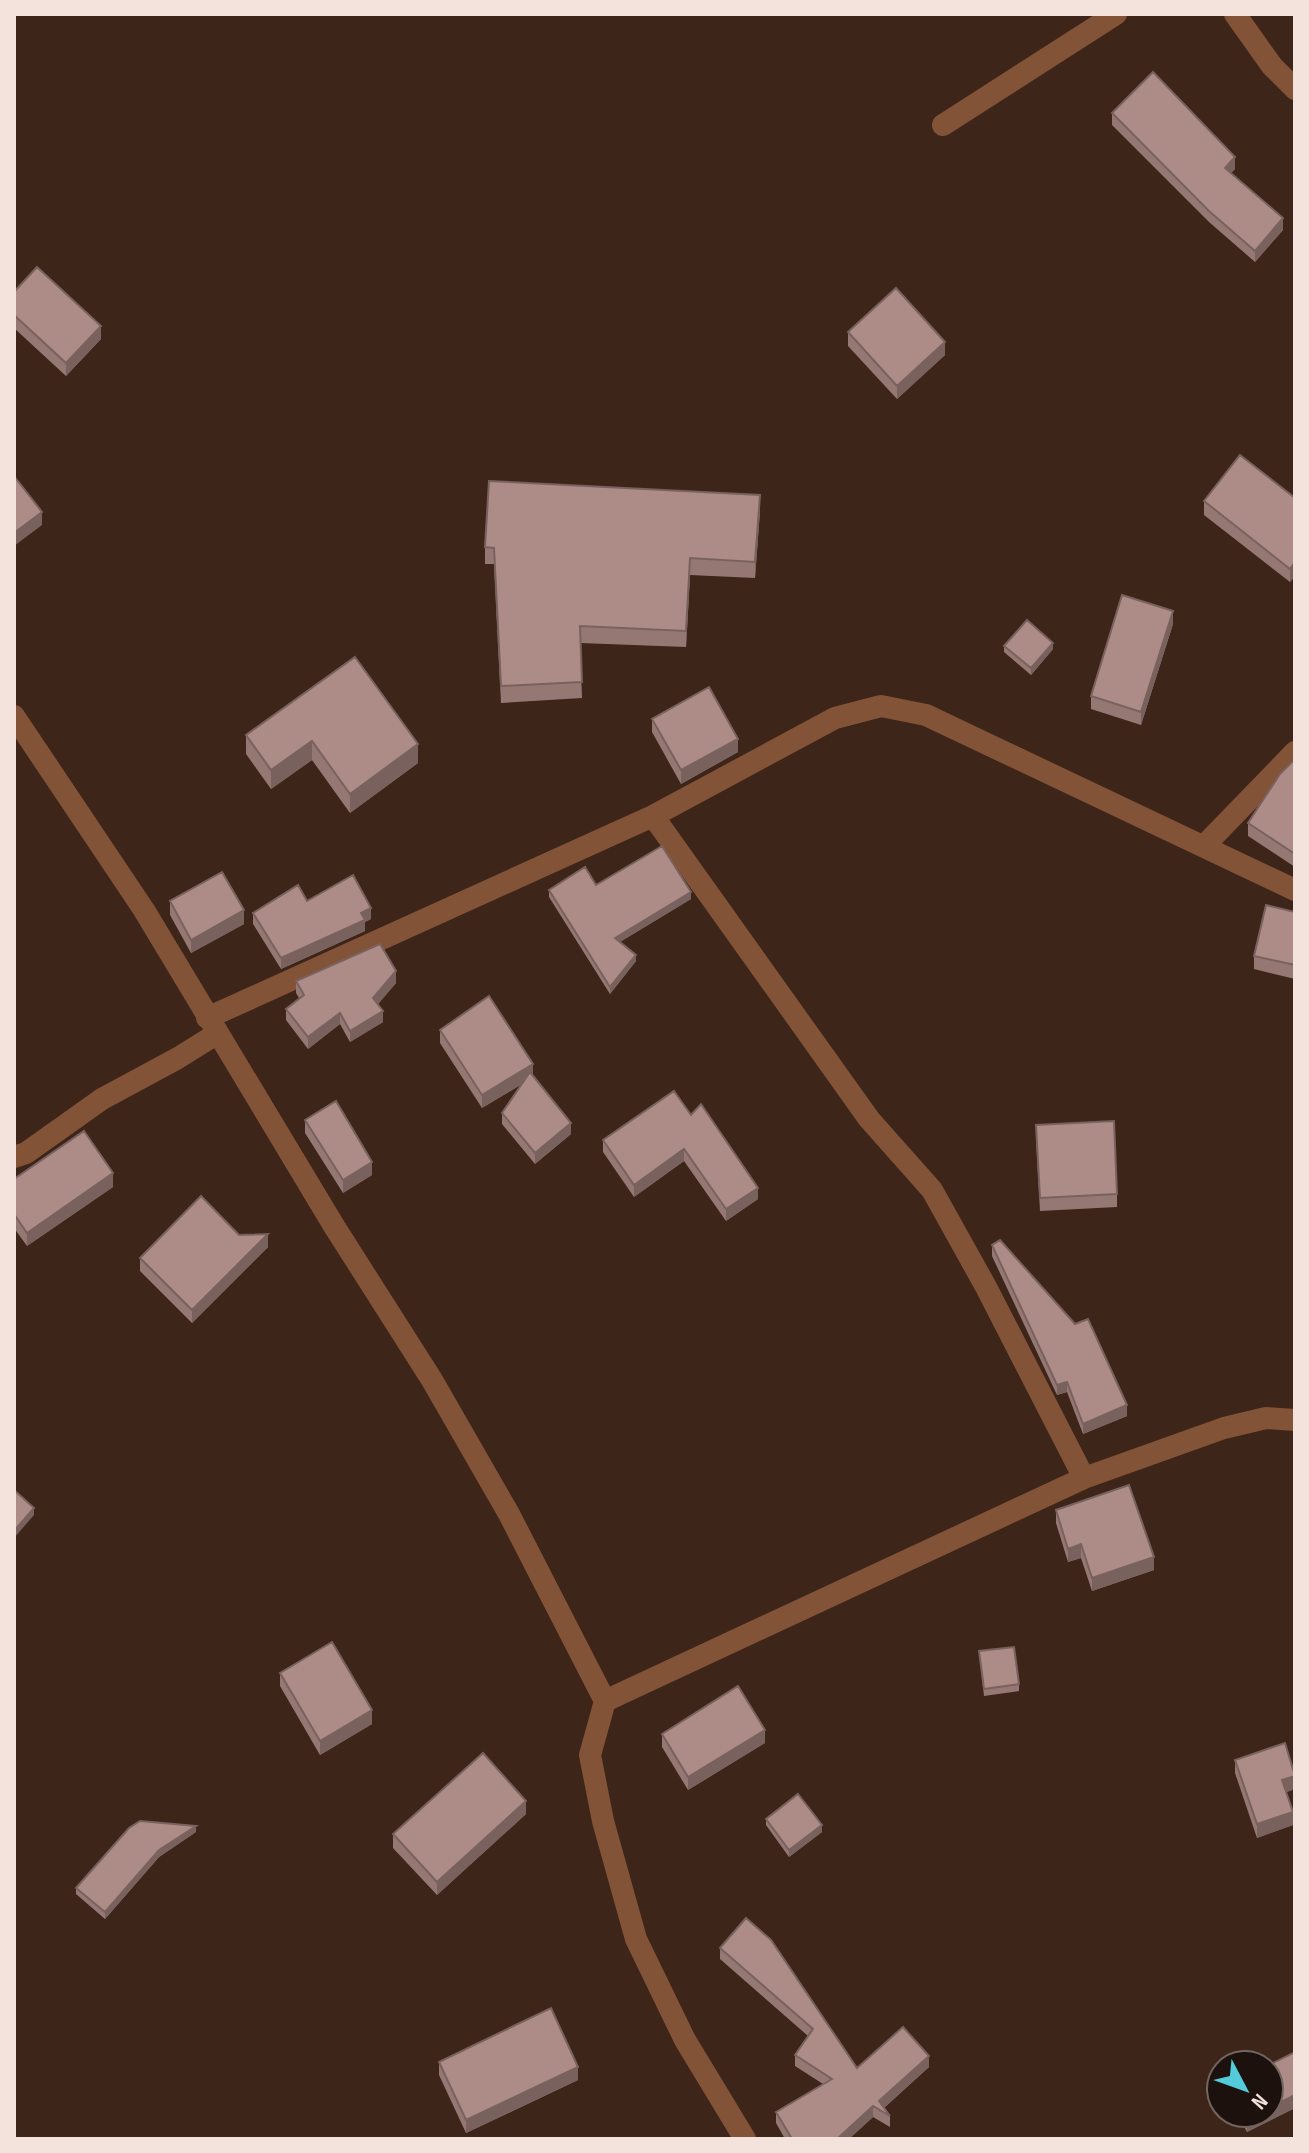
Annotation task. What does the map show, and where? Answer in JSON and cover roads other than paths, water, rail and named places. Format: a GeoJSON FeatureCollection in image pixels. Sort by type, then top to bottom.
{"type":"FeatureCollection","features":[{"type":"Feature","properties":{"kind":"street"},"geometry":{"type":"LineString","coordinates":[[943,125],[1116,14]]}},
{"type":"Feature","properties":{"kind":"street"},"geometry":{"type":"LineString","coordinates":[[1235,14],[1272,66],[1295,89]]}},
{"type":"Feature","properties":{"kind":"street"},"geometry":{"type":"LineString","coordinates":[[14,1157],[26,1153],[102,1099],[178,1058],[212,1025],[653,816],[835,718],[881,706],[926,715],[1295,890]]}},
{"type":"Feature","properties":{"kind":"street"},"geometry":{"type":"LineString","coordinates":[[14,716],[144,910],[509,1514],[605,1701],[590,1755],[603,1821],[636,1939],[685,2040],[745,2139]]}},
{"type":"Feature","properties":{"kind":"street"},"geometry":{"type":"LineString","coordinates":[[1204,846],[1295,752]]}},
{"type":"Feature","properties":{"kind":"street"},"geometry":{"type":"LineString","coordinates":[[653,816],[869,1119],[932,1190],[986,1287],[1084,1478]]}},
{"type":"Feature","properties":{"kind":"street"},"geometry":{"type":"LineString","coordinates":[[605,1701],[1084,1478],[1224,1428],[1266,1418],[1295,1420]]}}]}
